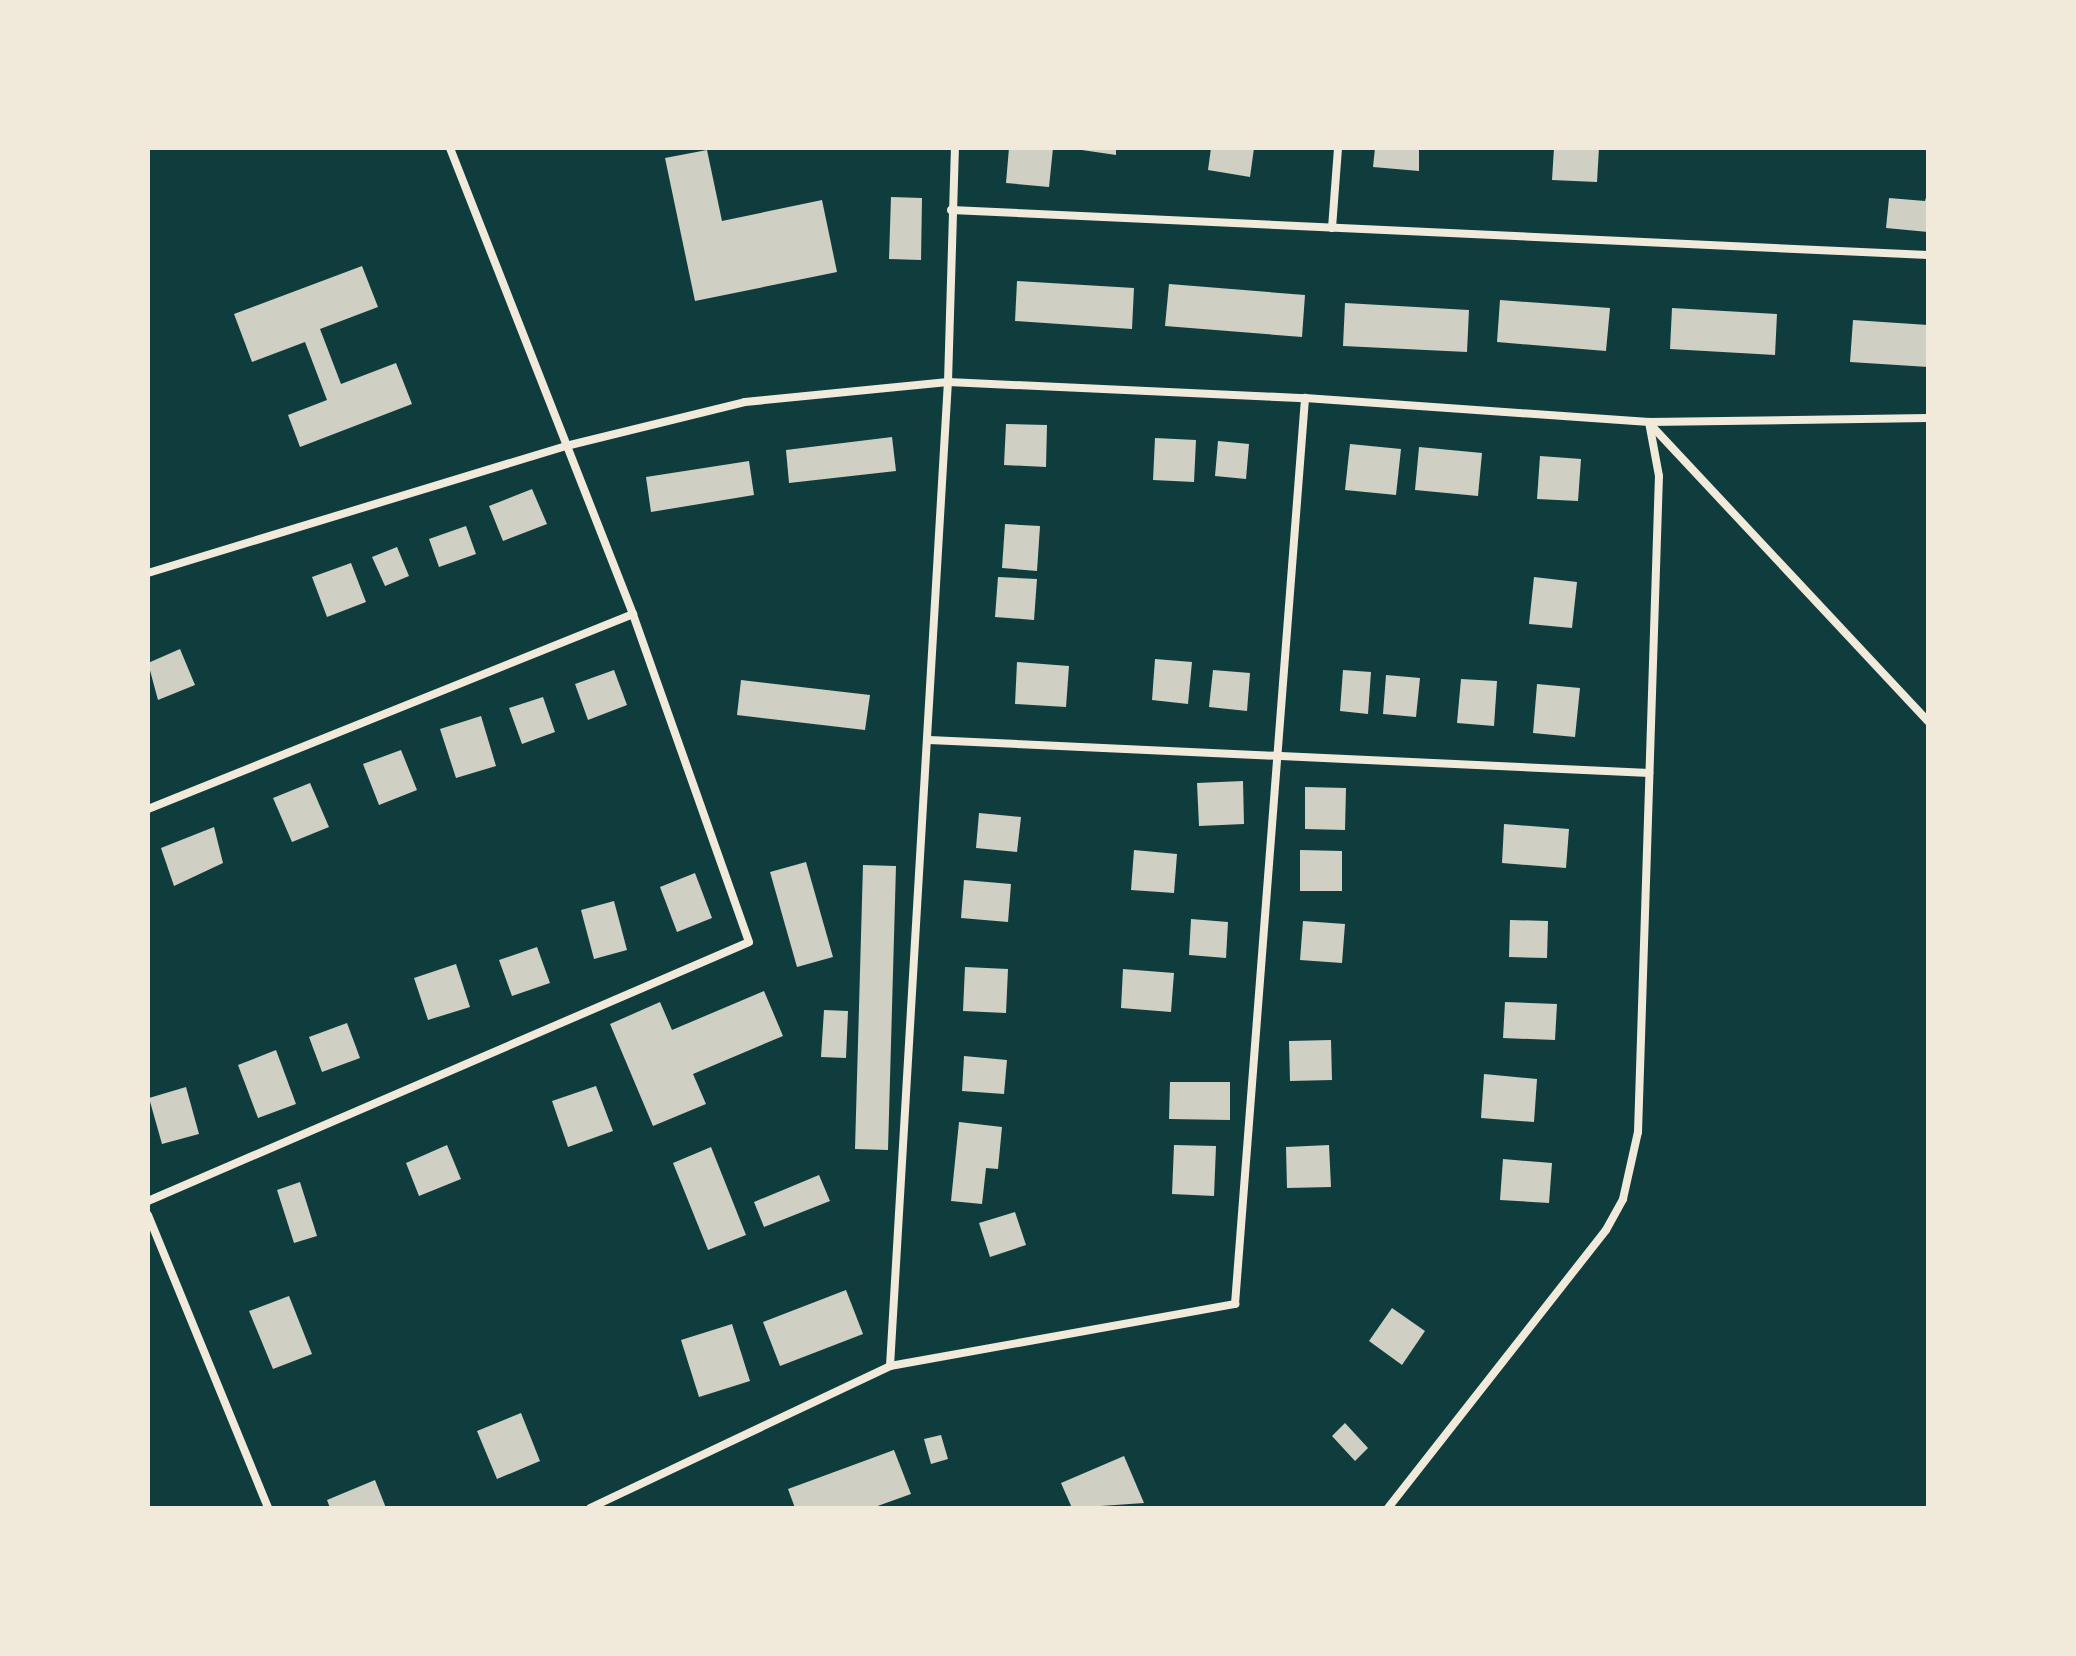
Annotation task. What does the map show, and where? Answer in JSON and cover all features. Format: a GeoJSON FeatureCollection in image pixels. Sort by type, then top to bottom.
{"type":"FeatureCollection","features":[{"type":"Feature","properties":{"kind":"street"},"geometry":{"type":"LineString","coordinates":[[148,1201],[749,942],[633,614],[450,148]]}},
{"type":"Feature","properties":{"kind":"street"},"geometry":{"type":"LineString","coordinates":[[890,1366],[929,740],[948,382],[955,148]]}},
{"type":"Feature","properties":{"kind":"street"},"geometry":{"type":"LineString","coordinates":[[1332,228],[1338,148]]}},
{"type":"Feature","properties":{"kind":"street"},"geometry":{"type":"LineString","coordinates":[[951,210],[1928,255]]}},
{"type":"Feature","properties":{"kind":"street"},"geometry":{"type":"LineString","coordinates":[[148,573],[566,446],[745,402],[948,382],[1305,398],[1649,422],[1928,418]]}},
{"type":"Feature","properties":{"kind":"street"},"geometry":{"type":"LineString","coordinates":[[590,1508],[890,1366],[1235,1304],[1305,398]]}},
{"type":"Feature","properties":{"kind":"street"},"geometry":{"type":"LineString","coordinates":[[1649,422],[1928,721]]}},
{"type":"Feature","properties":{"kind":"street"},"geometry":{"type":"LineString","coordinates":[[1388,1508],[1606,1230],[1623,1199],[1638,1132],[1659,476],[1649,422]]}},
{"type":"Feature","properties":{"kind":"street"},"geometry":{"type":"LineString","coordinates":[[148,809],[633,614]]}},
{"type":"Feature","properties":{"kind":"street"},"geometry":{"type":"LineString","coordinates":[[929,740],[1649,773]]}},
{"type":"Feature","properties":{"kind":"street"},"geometry":{"type":"LineString","coordinates":[[148,1215],[268,1508]]}},
{"type":"Feature","properties":{"kind":"building"},"geometry":{"type":"Polygon","coordinates":[[[1009,148],[1053,148],[1049,187],[1006,183],[1009,148]]]}},
{"type":"Feature","properties":{"kind":"building"},"geometry":{"type":"Polygon","coordinates":[[[1068,148],[1116,148],[1116,155],[1068,148]]]}},
{"type":"Feature","properties":{"kind":"building"},"geometry":{"type":"Polygon","coordinates":[[[1211,148],[1254,148],[1250,177],[1208,170],[1211,148]]]}},
{"type":"Feature","properties":{"kind":"building"},"geometry":{"type":"Polygon","coordinates":[[[1375,148],[1419,148],[1419,171],[1373,167],[1375,148]]]}},
{"type":"Feature","properties":{"kind":"building"},"geometry":{"type":"Polygon","coordinates":[[[1554,148],[1599,148],[1597,182],[1552,180],[1554,148]]]}},
{"type":"Feature","properties":{"kind":"building"},"geometry":{"type":"Polygon","coordinates":[[[707,150],[722,221],[822,200],[837,272],[695,301],[665,158],[707,150]]]}},
{"type":"Feature","properties":{"kind":"building"},"geometry":{"type":"Polygon","coordinates":[[[1928,190],[1928,232],[1886,228],[1889,198],[1925,201],[1928,190]]]}},
{"type":"Feature","properties":{"kind":"building"},"geometry":{"type":"Polygon","coordinates":[[[891,197],[922,198],[921,260],[889,259],[891,197]]]}},
{"type":"Feature","properties":{"kind":"building"},"geometry":{"type":"Polygon","coordinates":[[[362,266],[378,307],[320,329],[341,384],[396,363],[412,404],[300,447],[288,415],[327,400],[305,342],[252,362],[234,314],[362,266]]]}},
{"type":"Feature","properties":{"kind":"building"},"geometry":{"type":"Polygon","coordinates":[[[1017,281],[1134,288],[1132,329],[1015,321],[1017,281]]]}},
{"type":"Feature","properties":{"kind":"building"},"geometry":{"type":"Polygon","coordinates":[[[1169,284],[1305,295],[1302,337],[1165,326],[1169,284]]]}},
{"type":"Feature","properties":{"kind":"building"},"geometry":{"type":"Polygon","coordinates":[[[1500,300],[1610,308],[1606,351],[1497,342],[1500,300]]]}},
{"type":"Feature","properties":{"kind":"building"},"geometry":{"type":"Polygon","coordinates":[[[1345,303],[1469,310],[1467,352],[1343,346],[1345,303]]]}},
{"type":"Feature","properties":{"kind":"building"},"geometry":{"type":"Polygon","coordinates":[[[1672,308],[1777,314],[1775,355],[1670,349],[1672,308]]]}},
{"type":"Feature","properties":{"kind":"building"},"geometry":{"type":"Polygon","coordinates":[[[1853,320],[1928,325],[1928,367],[1850,362],[1853,320]]]}},
{"type":"Feature","properties":{"kind":"building"},"geometry":{"type":"Polygon","coordinates":[[[1006,424],[1047,425],[1046,467],[1004,465],[1006,424]]]}},
{"type":"Feature","properties":{"kind":"building"},"geometry":{"type":"Polygon","coordinates":[[[892,437],[896,471],[789,483],[786,450],[892,437]]]}},
{"type":"Feature","properties":{"kind":"building"},"geometry":{"type":"Polygon","coordinates":[[[1155,438],[1196,440],[1194,482],[1153,480],[1155,438]]]}},
{"type":"Feature","properties":{"kind":"building"},"geometry":{"type":"Polygon","coordinates":[[[1218,441],[1249,444],[1246,479],[1215,476],[1218,441]]]}},
{"type":"Feature","properties":{"kind":"building"},"geometry":{"type":"Polygon","coordinates":[[[1350,444],[1401,449],[1396,495],[1345,490],[1350,444]]]}},
{"type":"Feature","properties":{"kind":"building"},"geometry":{"type":"Polygon","coordinates":[[[1419,447],[1482,453],[1478,496],[1415,490],[1419,447]]]}},
{"type":"Feature","properties":{"kind":"building"},"geometry":{"type":"Polygon","coordinates":[[[1540,456],[1581,459],[1578,501],[1537,499],[1540,456]]]}},
{"type":"Feature","properties":{"kind":"building"},"geometry":{"type":"Polygon","coordinates":[[[749,461],[754,495],[651,512],[646,477],[749,461]]]}},
{"type":"Feature","properties":{"kind":"building"},"geometry":{"type":"Polygon","coordinates":[[[532,489],[547,524],[503,541],[489,506],[532,489]]]}},
{"type":"Feature","properties":{"kind":"building"},"geometry":{"type":"Polygon","coordinates":[[[1005,524],[1040,526],[1037,571],[1002,568],[1005,524]]]}},
{"type":"Feature","properties":{"kind":"building"},"geometry":{"type":"Polygon","coordinates":[[[466,526],[476,554],[439,567],[429,539],[466,526]]]}},
{"type":"Feature","properties":{"kind":"building"},"geometry":{"type":"Polygon","coordinates":[[[397,547],[409,576],[385,586],[372,557],[397,547]]]}},
{"type":"Feature","properties":{"kind":"building"},"geometry":{"type":"Polygon","coordinates":[[[351,563],[366,602],[327,617],[312,577],[351,563]]]}},
{"type":"Feature","properties":{"kind":"building"},"geometry":{"type":"Polygon","coordinates":[[[998,577],[1037,579],[1034,620],[995,617],[998,577]]]}},
{"type":"Feature","properties":{"kind":"building"},"geometry":{"type":"Polygon","coordinates":[[[1534,577],[1577,582],[1572,628],[1529,624],[1534,577]]]}},
{"type":"Feature","properties":{"kind":"building"},"geometry":{"type":"Polygon","coordinates":[[[180,649],[195,685],[158,700],[148,663],[180,649]]]}},
{"type":"Feature","properties":{"kind":"building"},"geometry":{"type":"Polygon","coordinates":[[[1155,659],[1192,662],[1188,704],[1152,700],[1155,659]]]}},
{"type":"Feature","properties":{"kind":"building"},"geometry":{"type":"Polygon","coordinates":[[[1017,662],[1069,666],[1066,707],[1015,704],[1017,662]]]}},
{"type":"Feature","properties":{"kind":"building"},"geometry":{"type":"Polygon","coordinates":[[[614,670],[627,705],[588,720],[575,684],[614,670]]]}},
{"type":"Feature","properties":{"kind":"building"},"geometry":{"type":"Polygon","coordinates":[[[1213,670],[1250,673],[1247,711],[1209,707],[1213,670]]]}},
{"type":"Feature","properties":{"kind":"building"},"geometry":{"type":"Polygon","coordinates":[[[1343,670],[1371,672],[1368,714],[1340,711],[1343,670]]]}},
{"type":"Feature","properties":{"kind":"building"},"geometry":{"type":"Polygon","coordinates":[[[1386,675],[1420,678],[1416,717],[1383,714],[1386,675]]]}},
{"type":"Feature","properties":{"kind":"building"},"geometry":{"type":"Polygon","coordinates":[[[1461,679],[1497,681],[1494,726],[1457,723],[1461,679]]]}},
{"type":"Feature","properties":{"kind":"building"},"geometry":{"type":"Polygon","coordinates":[[[741,680],[870,695],[865,730],[737,715],[741,680]]]}},
{"type":"Feature","properties":{"kind":"building"},"geometry":{"type":"Polygon","coordinates":[[[1537,684],[1580,688],[1575,737],[1533,733],[1537,684]]]}},
{"type":"Feature","properties":{"kind":"building"},"geometry":{"type":"Polygon","coordinates":[[[543,697],[555,732],[522,744],[509,708],[543,697]]]}},
{"type":"Feature","properties":{"kind":"building"},"geometry":{"type":"Polygon","coordinates":[[[481,716],[496,766],[456,778],[440,729],[481,716]]]}},
{"type":"Feature","properties":{"kind":"building"},"geometry":{"type":"Polygon","coordinates":[[[401,750],[417,790],[379,805],[363,764],[401,750]]]}},
{"type":"Feature","properties":{"kind":"building"},"geometry":{"type":"Polygon","coordinates":[[[1243,781],[1244,824],[1199,826],[1197,783],[1243,781]]]}},
{"type":"Feature","properties":{"kind":"building"},"geometry":{"type":"Polygon","coordinates":[[[310,783],[329,827],[292,842],[273,798],[310,783]]]}},
{"type":"Feature","properties":{"kind":"building"},"geometry":{"type":"Polygon","coordinates":[[[1305,787],[1346,788],[1345,830],[1305,829],[1305,787]]]}},
{"type":"Feature","properties":{"kind":"building"},"geometry":{"type":"Polygon","coordinates":[[[979,813],[1021,817],[1017,852],[976,848],[979,813]]]}},
{"type":"Feature","properties":{"kind":"building"},"geometry":{"type":"Polygon","coordinates":[[[1504,824],[1569,829],[1566,868],[1502,863],[1504,824]]]}},
{"type":"Feature","properties":{"kind":"building"},"geometry":{"type":"Polygon","coordinates":[[[214,827],[223,863],[174,886],[161,848],[214,827]]]}},
{"type":"Feature","properties":{"kind":"building"},"geometry":{"type":"Polygon","coordinates":[[[1134,850],[1177,854],[1174,893],[1131,890],[1134,850]]]}},
{"type":"Feature","properties":{"kind":"building"},"geometry":{"type":"Polygon","coordinates":[[[1300,850],[1342,851],[1342,891],[1300,891],[1300,850]]]}},
{"type":"Feature","properties":{"kind":"building"},"geometry":{"type":"Polygon","coordinates":[[[806,862],[833,957],[797,967],[770,872],[806,862]]]}},
{"type":"Feature","properties":{"kind":"building"},"geometry":{"type":"Polygon","coordinates":[[[863,865],[896,866],[888,1150],[855,1149],[863,865]]]}},
{"type":"Feature","properties":{"kind":"building"},"geometry":{"type":"Polygon","coordinates":[[[695,873],[712,918],[677,932],[660,887],[695,873]]]}},
{"type":"Feature","properties":{"kind":"building"},"geometry":{"type":"Polygon","coordinates":[[[964,880],[1011,884],[1008,922],[961,918],[964,880]]]}},
{"type":"Feature","properties":{"kind":"building"},"geometry":{"type":"Polygon","coordinates":[[[614,901],[627,950],[594,959],[581,910],[614,901]]]}},
{"type":"Feature","properties":{"kind":"building"},"geometry":{"type":"Polygon","coordinates":[[[1191,919],[1228,922],[1226,958],[1189,955],[1191,919]]]}},
{"type":"Feature","properties":{"kind":"building"},"geometry":{"type":"Polygon","coordinates":[[[1510,920],[1548,921],[1547,958],[1509,957],[1510,920]]]}},
{"type":"Feature","properties":{"kind":"building"},"geometry":{"type":"Polygon","coordinates":[[[1303,921],[1345,924],[1342,963],[1300,960],[1303,921]]]}},
{"type":"Feature","properties":{"kind":"building"},"geometry":{"type":"Polygon","coordinates":[[[537,947],[550,983],[512,996],[499,960],[537,947]]]}},
{"type":"Feature","properties":{"kind":"building"},"geometry":{"type":"Polygon","coordinates":[[[456,964],[470,1007],[428,1020],[414,978],[456,964]]]}},
{"type":"Feature","properties":{"kind":"building"},"geometry":{"type":"Polygon","coordinates":[[[965,967],[1008,969],[1006,1013],[963,1011],[965,967]]]}},
{"type":"Feature","properties":{"kind":"building"},"geometry":{"type":"Polygon","coordinates":[[[1123,969],[1174,973],[1171,1012],[1121,1008],[1123,969]]]}},
{"type":"Feature","properties":{"kind":"building"},"geometry":{"type":"Polygon","coordinates":[[[764,991],[783,1036],[693,1074],[706,1104],[653,1126],[610,1024],[660,1002],[672,1030],[764,991]]]}},
{"type":"Feature","properties":{"kind":"building"},"geometry":{"type":"Polygon","coordinates":[[[1505,1002],[1557,1004],[1555,1040],[1503,1038],[1505,1002]]]}},
{"type":"Feature","properties":{"kind":"building"},"geometry":{"type":"Polygon","coordinates":[[[824,1010],[848,1011],[846,1058],[821,1057],[824,1010]]]}},
{"type":"Feature","properties":{"kind":"building"},"geometry":{"type":"Polygon","coordinates":[[[347,1023],[360,1058],[322,1072],[309,1037],[347,1023]]]}},
{"type":"Feature","properties":{"kind":"building"},"geometry":{"type":"Polygon","coordinates":[[[1331,1040],[1332,1080],[1290,1081],[1289,1041],[1331,1040]]]}},
{"type":"Feature","properties":{"kind":"building"},"geometry":{"type":"Polygon","coordinates":[[[276,1050],[296,1104],[258,1118],[238,1065],[276,1050]]]}},
{"type":"Feature","properties":{"kind":"building"},"geometry":{"type":"Polygon","coordinates":[[[964,1056],[1007,1060],[1004,1094],[962,1091],[964,1056]]]}},
{"type":"Feature","properties":{"kind":"building"},"geometry":{"type":"Polygon","coordinates":[[[1484,1074],[1537,1079],[1534,1122],[1481,1118],[1484,1074]]]}},
{"type":"Feature","properties":{"kind":"building"},"geometry":{"type":"Polygon","coordinates":[[[1170,1082],[1230,1082],[1230,1120],[1169,1119],[1170,1082]]]}},
{"type":"Feature","properties":{"kind":"building"},"geometry":{"type":"Polygon","coordinates":[[[596,1086],[613,1131],[568,1147],[552,1101],[596,1086]]]}},
{"type":"Feature","properties":{"kind":"building"},"geometry":{"type":"Polygon","coordinates":[[[186,1087],[199,1134],[162,1144],[149,1098],[186,1087]]]}},
{"type":"Feature","properties":{"kind":"building"},"geometry":{"type":"Polygon","coordinates":[[[959,1122],[1002,1127],[998,1169],[986,1168],[982,1204],[951,1201],[959,1122]]]}},
{"type":"Feature","properties":{"kind":"building"},"geometry":{"type":"Polygon","coordinates":[[[447,1145],[461,1179],[419,1196],[406,1163],[447,1145]]]}},
{"type":"Feature","properties":{"kind":"building"},"geometry":{"type":"Polygon","coordinates":[[[1174,1145],[1216,1146],[1214,1196],[1172,1194],[1174,1145]]]}},
{"type":"Feature","properties":{"kind":"building"},"geometry":{"type":"Polygon","coordinates":[[[1329,1145],[1331,1187],[1287,1188],[1286,1147],[1329,1145]]]}},
{"type":"Feature","properties":{"kind":"building"},"geometry":{"type":"Polygon","coordinates":[[[711,1147],[746,1235],[708,1250],[673,1163],[711,1147]]]}},
{"type":"Feature","properties":{"kind":"building"},"geometry":{"type":"Polygon","coordinates":[[[1503,1159],[1552,1163],[1549,1203],[1500,1200],[1503,1159]]]}},
{"type":"Feature","properties":{"kind":"building"},"geometry":{"type":"Polygon","coordinates":[[[819,1175],[830,1201],[764,1227],[754,1202],[819,1175]]]}},
{"type":"Feature","properties":{"kind":"building"},"geometry":{"type":"Polygon","coordinates":[[[300,1182],[317,1236],[294,1243],[277,1190],[300,1182]]]}},
{"type":"Feature","properties":{"kind":"building"},"geometry":{"type":"Polygon","coordinates":[[[1015,1212],[1026,1245],[990,1257],[979,1223],[1015,1212]]]}},
{"type":"Feature","properties":{"kind":"building"},"geometry":{"type":"Polygon","coordinates":[[[846,1290],[863,1334],[780,1366],[763,1322],[846,1290]]]}},
{"type":"Feature","properties":{"kind":"building"},"geometry":{"type":"Polygon","coordinates":[[[289,1296],[312,1354],[273,1369],[249,1311],[289,1296]]]}},
{"type":"Feature","properties":{"kind":"building"},"geometry":{"type":"Polygon","coordinates":[[[1392,1308],[1425,1331],[1402,1365],[1369,1341],[1392,1308]]]}},
{"type":"Feature","properties":{"kind":"building"},"geometry":{"type":"Polygon","coordinates":[[[732,1324],[750,1381],[699,1397],[681,1340],[732,1324]]]}},
{"type":"Feature","properties":{"kind":"building"},"geometry":{"type":"Polygon","coordinates":[[[521,1413],[540,1461],[497,1479],[477,1431],[521,1413]]]}},
{"type":"Feature","properties":{"kind":"building"},"geometry":{"type":"Polygon","coordinates":[[[1345,1423],[1368,1448],[1355,1461],[1332,1436],[1345,1423]]]}},
{"type":"Feature","properties":{"kind":"building"},"geometry":{"type":"Polygon","coordinates":[[[941,1435],[948,1459],[931,1464],[924,1439],[941,1435]]]}},
{"type":"Feature","properties":{"kind":"building"},"geometry":{"type":"Polygon","coordinates":[[[894,1450],[911,1494],[872,1508],[795,1508],[788,1489],[894,1450]]]}},
{"type":"Feature","properties":{"kind":"building"},"geometry":{"type":"Polygon","coordinates":[[[1124,1456],[1144,1503],[1072,1508],[1061,1483],[1124,1456]]]}},
{"type":"Feature","properties":{"kind":"building"},"geometry":{"type":"Polygon","coordinates":[[[375,1480],[386,1508],[330,1508],[327,1500],[375,1480]]]}}]}
